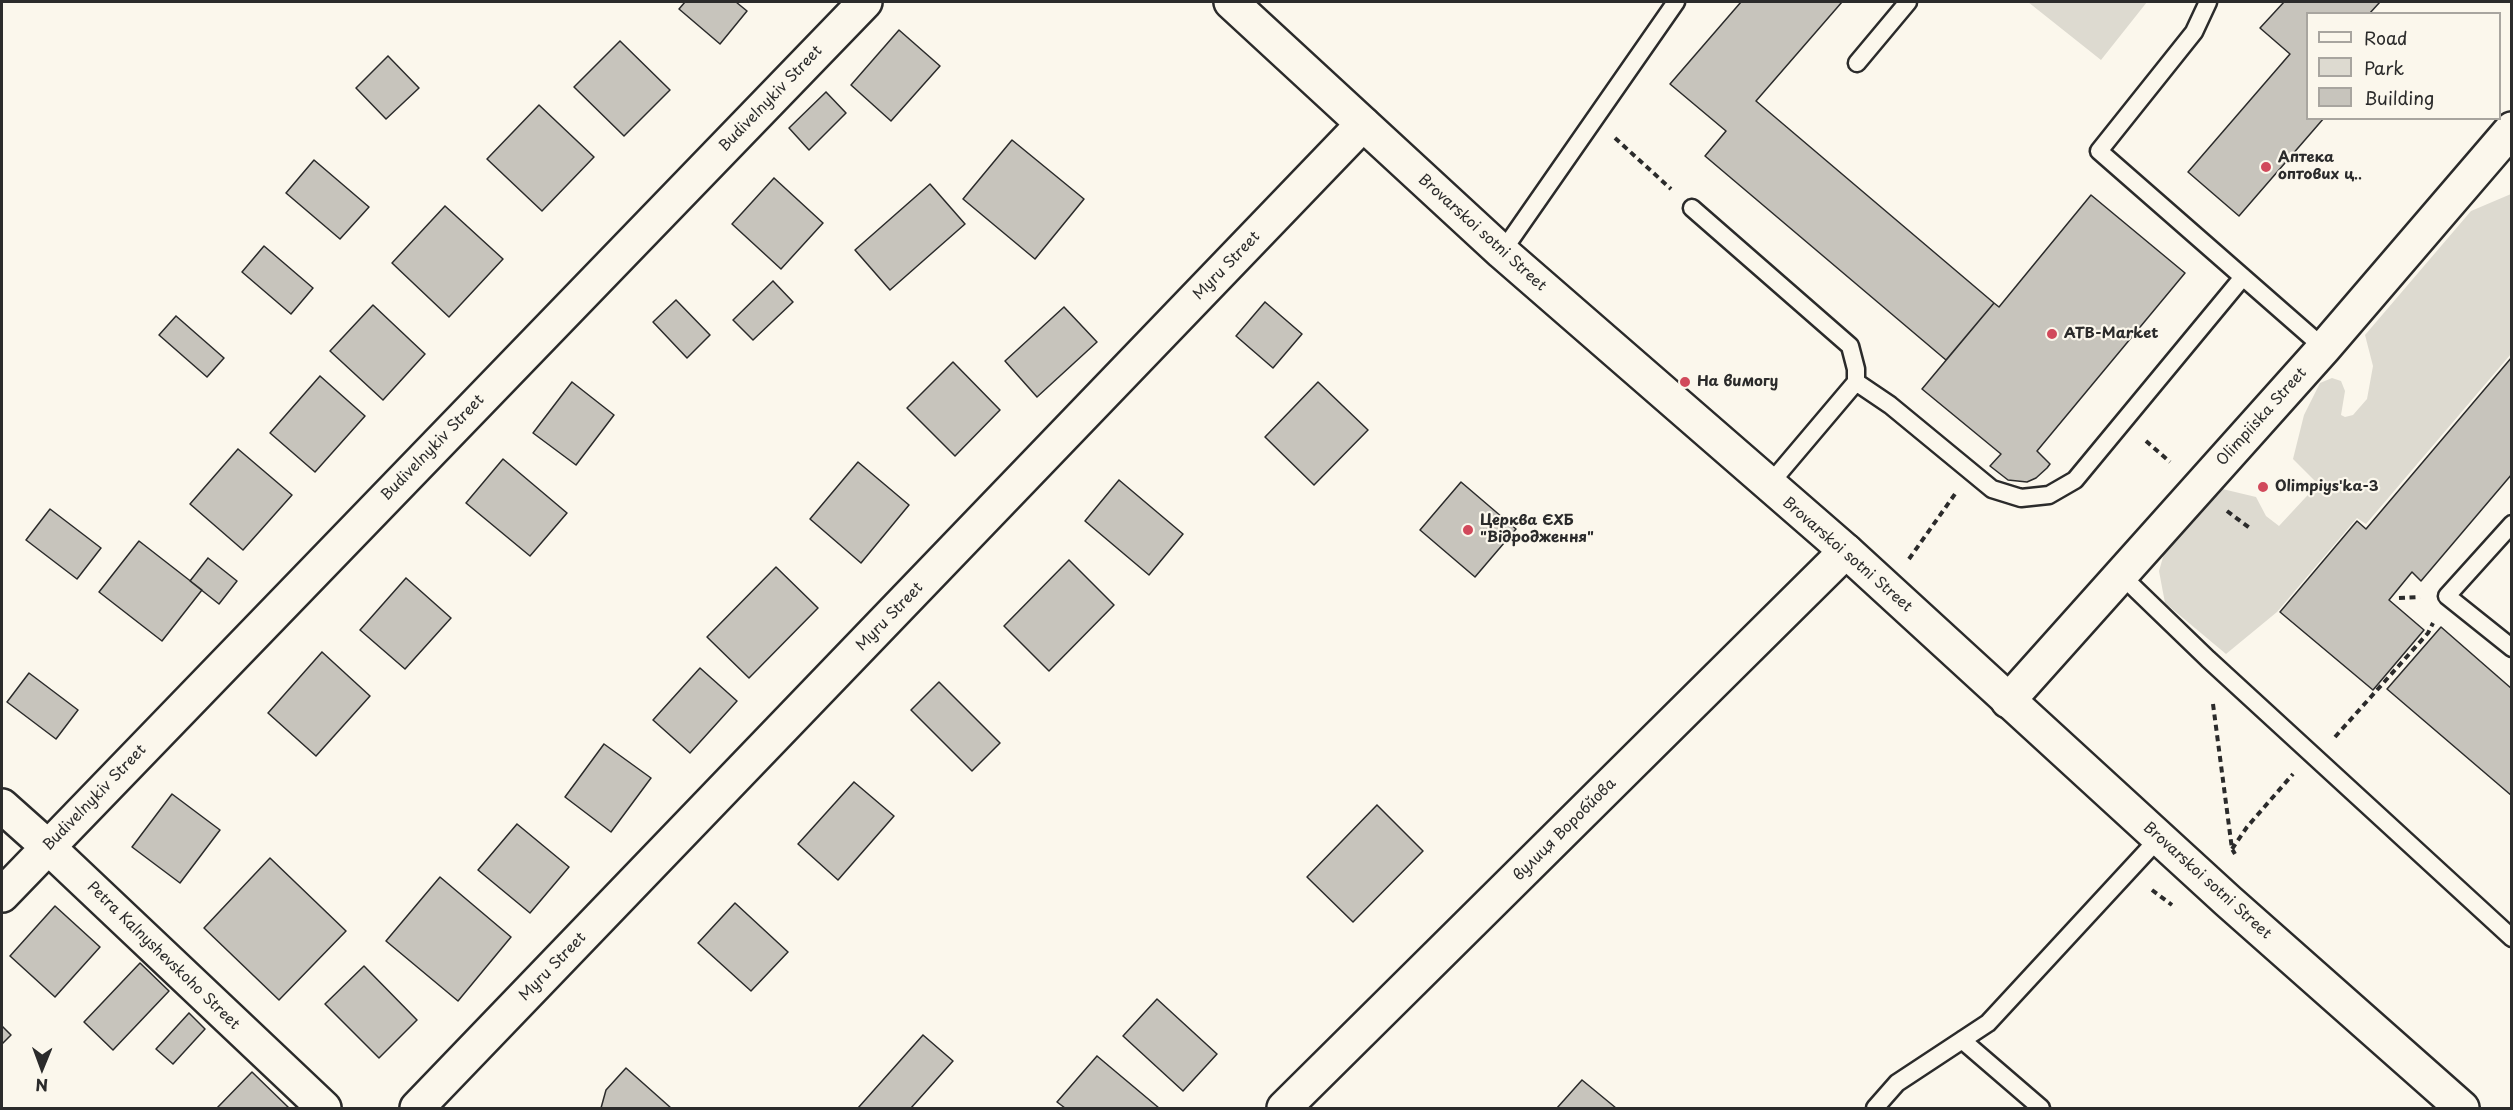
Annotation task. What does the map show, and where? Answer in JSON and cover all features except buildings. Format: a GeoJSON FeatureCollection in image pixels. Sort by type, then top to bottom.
{"type":"FeatureCollection","features":[{"type":"Feature","properties":{"kind":"street","name":"Budivelnykiv Street"},"geometry":{"type":"LineString","coordinates":[[2,895],[865,2]]}},
{"type":"Feature","properties":{"kind":"street","name":"Brovarskoi sotni Street"},"geometry":{"type":"LineString","coordinates":[[1231,2],[1502,252],[1768,486],[1846,551],[2228,901],[2462,1108]]}},
{"type":"Feature","properties":{"kind":"street","name":"Myru Street"},"geometry":{"type":"LineString","coordinates":[[417,1108],[1363,124]]}},
{"type":"Feature","properties":{"kind":"street","name":"Olimpiiska Street"},"geometry":{"type":"LineString","coordinates":[[2008,701],[2324,348],[2511,129]]}},
{"type":"Feature","properties":{"kind":"street","name":"вулиця Воробйова"},"geometry":{"type":"LineString","coordinates":[[1284,1108],[1846,551]]}},
{"type":"Feature","properties":{"kind":"street","name":"Petra Kalnyshevskoho Street"},"geometry":{"type":"LineString","coordinates":[[2,806],[324,1108]]}},
{"type":"Feature","properties":{"kind":"lane"},"geometry":{"type":"LineString","coordinates":[[1502,252],[1676,2]]}},
{"type":"Feature","properties":{"kind":"lane"},"geometry":{"type":"LineString","coordinates":[[1857,63],[1908,2]]}},
{"type":"Feature","properties":{"kind":"lane"},"geometry":{"type":"LineString","coordinates":[[2208,2],[2194,32],[2099,151],[2324,348]]}},
{"type":"Feature","properties":{"kind":"lane"},"geometry":{"type":"LineString","coordinates":[[1692,208],[1850,346],[1856,369],[1856,382],[1768,486]]}},
{"type":"Feature","properties":{"kind":"lane"},"geometry":{"type":"LineString","coordinates":[[1856,382],[1890,405],[1992,489],[2021,498],[2049,495],[2075,480],[2243,277]]}},
{"type":"Feature","properties":{"kind":"lane"},"geometry":{"type":"LineString","coordinates":[[2511,524],[2447,596],[2511,648]]}},
{"type":"Feature","properties":{"kind":"lane"},"geometry":{"type":"LineString","coordinates":[[2121,575],[2208,659],[2511,938]]}},
{"type":"Feature","properties":{"kind":"lane"},"geometry":{"type":"LineString","coordinates":[[1875,1108],[1897,1083],[1988,1023],[2160,837]]}},
{"type":"Feature","properties":{"kind":"lane"},"geometry":{"type":"LineString","coordinates":[[1962,1040],[2041,1108]]}},
{"type":"Feature","properties":{"kind":"path"},"geometry":{"type":"LineString","coordinates":[[1594,119],[1692,208]]}},
{"type":"Feature","properties":{"kind":"path"},"geometry":{"type":"LineString","coordinates":[[2144,439],[2170,462]]}},
{"type":"Feature","properties":{"kind":"path"},"geometry":{"type":"LineString","coordinates":[[1900,555],[1907,561],[1959,488]]}},
{"type":"Feature","properties":{"kind":"path"},"geometry":{"type":"LineString","coordinates":[[2227,510],[2251,529]]}},
{"type":"Feature","properties":{"kind":"path"},"geometry":{"type":"LineString","coordinates":[[2232,849],[2247,827],[2295,772],[2316,757],[2376,694],[2428,633],[2447,596]]}},
{"type":"Feature","properties":{"kind":"path"},"geometry":{"type":"LineString","coordinates":[[2208,659],[2232,849],[2247,877],[2228,901]]}},
{"type":"Feature","properties":{"kind":"path"},"geometry":{"type":"LineString","coordinates":[[2127,872],[2179,910]]}},
{"type":"Feature","properties":{"kind":"green space"},"geometry":{"type":"Polygon","coordinates":[[[2028,2],[2147,2],[2101,60],[2028,2]]]}},
{"type":"Feature","properties":{"kind":"green space"},"geometry":{"type":"Polygon","coordinates":[[[2511,194],[2511,354],[2366,524],[2357,518],[2277,612],[2226,654],[2165,603],[2159,571],[2170,533],[2210,486],[2256,497],[2266,516],[2279,526],[2318,484],[2293,459],[2304,415],[2320,383],[2332,378],[2341,381],[2345,391],[2341,415],[2345,417],[2353,415],[2367,399],[2373,366],[2365,335],[2471,211],[2511,194]]]}},
{"type":"Feature","properties":{"kind":"place","name":"Аптека оптових ц‥"},"geometry":{"type":"Point","coordinates":[2266,167]}},
{"type":"Feature","properties":{"kind":"place","name":"ATB-Market"},"geometry":{"type":"Point","coordinates":[2052,334]}},
{"type":"Feature","properties":{"kind":"place","name":"На вимогу"},"geometry":{"type":"Point","coordinates":[1685,382]}},
{"type":"Feature","properties":{"kind":"place","name":"Olimpiysʹka-3"},"geometry":{"type":"Point","coordinates":[2263,487]}},
{"type":"Feature","properties":{"kind":"place","name":"Церква ЄХБ \"Відродження\""},"geometry":{"type":"Point","coordinates":[1468,530]}}]}
